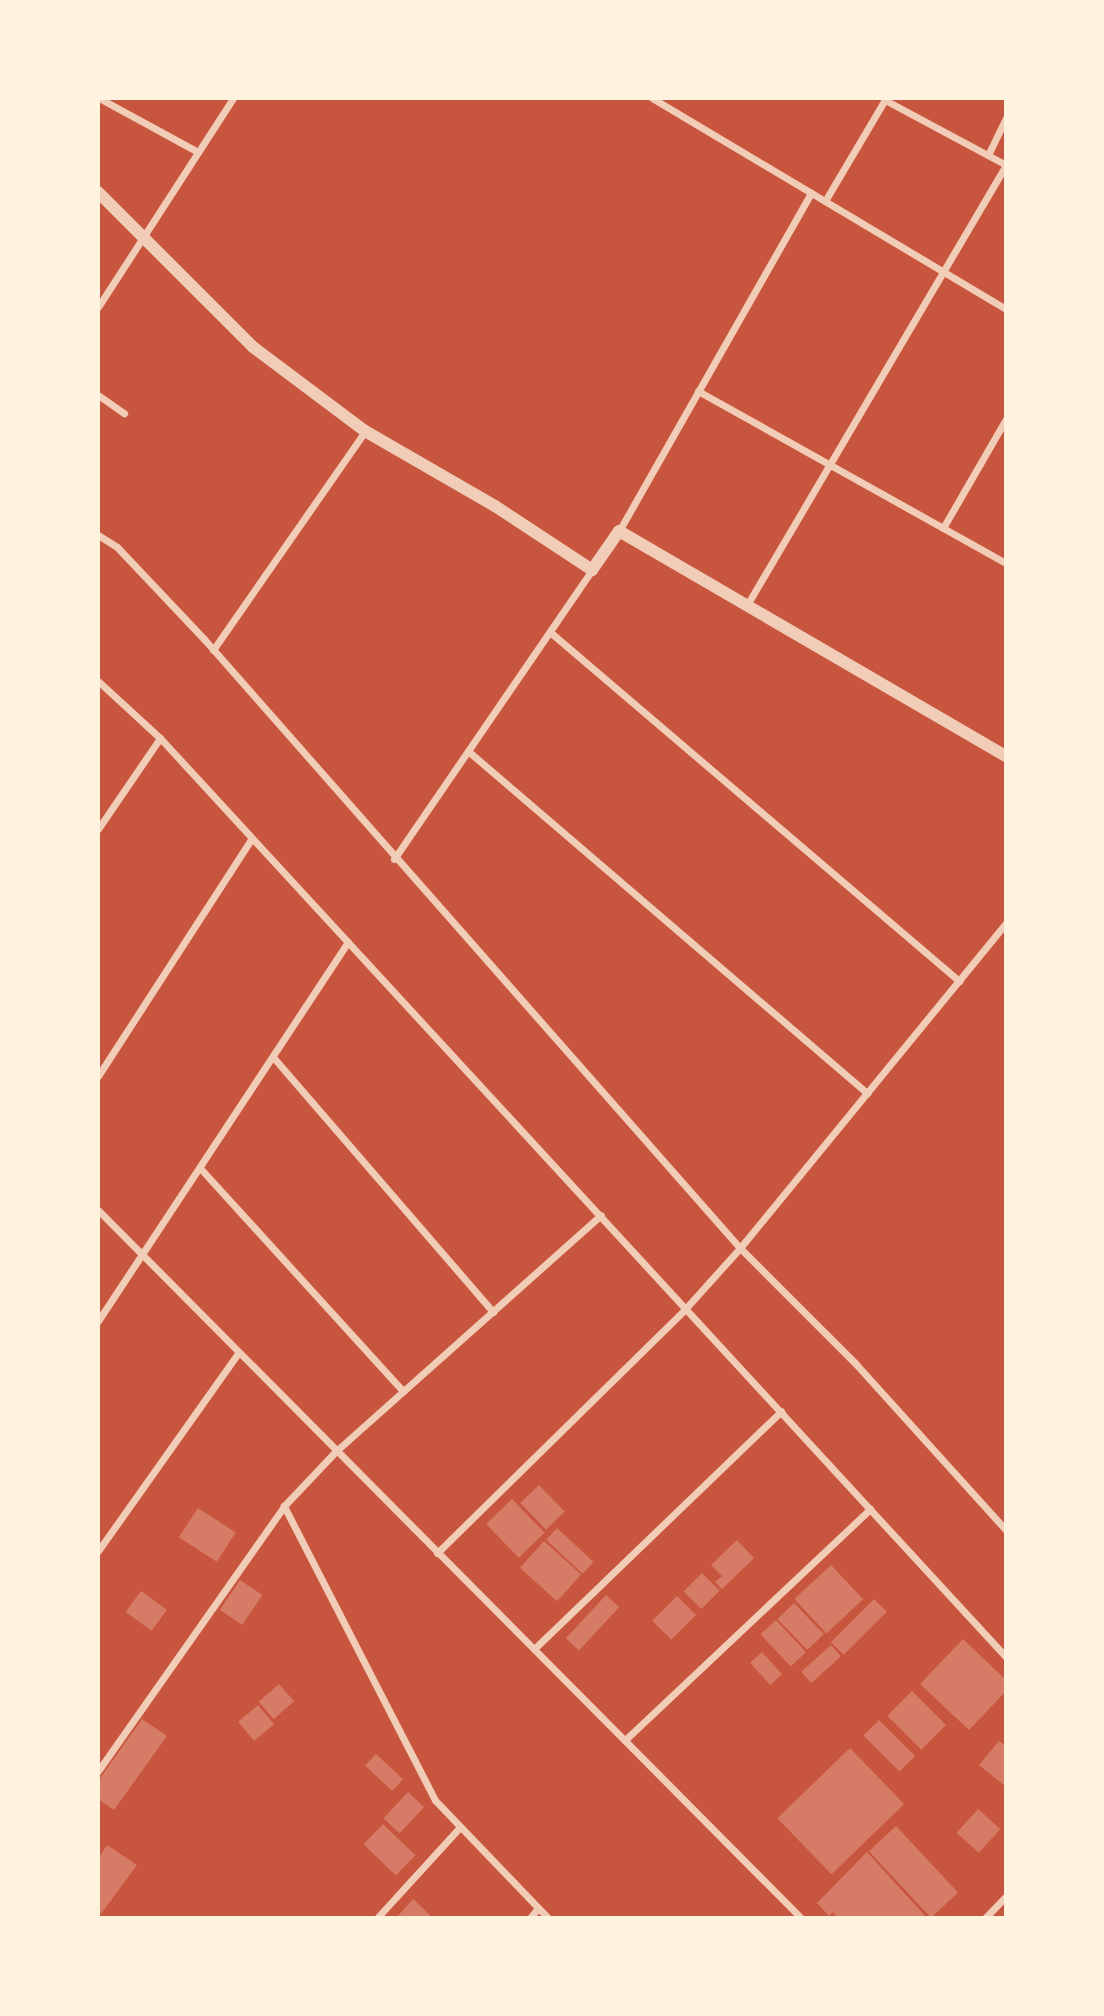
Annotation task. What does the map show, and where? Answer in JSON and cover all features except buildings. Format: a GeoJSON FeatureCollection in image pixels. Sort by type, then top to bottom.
{"type":"FeatureCollection","features":[{"type":"Feature","properties":{"kind":"street"},"geometry":{"type":"LineString","coordinates":[[99,98],[198,152]]}},
{"type":"Feature","properties":{"kind":"street"},"geometry":{"type":"LineString","coordinates":[[98,307],[233,98]]}},
{"type":"Feature","properties":{"kind":"street"},"geometry":{"type":"LineString","coordinates":[[652,98],[1006,309]]}},
{"type":"Feature","properties":{"kind":"street"},"geometry":{"type":"LineString","coordinates":[[747,605],[1006,165],[885,99],[825,201]]}},
{"type":"Feature","properties":{"kind":"street"},"geometry":{"type":"LineString","coordinates":[[988,155],[1006,118]]}},
{"type":"Feature","properties":{"kind":"street"},"geometry":{"type":"LineString","coordinates":[[98,192],[145,235],[253,347],[365,431],[592,570]]}},
{"type":"Feature","properties":{"kind":"street"},"geometry":{"type":"LineString","coordinates":[[394,859],[619,531],[811,193]]}},
{"type":"Feature","properties":{"kind":"street"},"geometry":{"type":"LineString","coordinates":[[698,391],[1006,563]]}},
{"type":"Feature","properties":{"kind":"street"},"geometry":{"type":"LineString","coordinates":[[98,395],[124,413]]}},
{"type":"Feature","properties":{"kind":"street"},"geometry":{"type":"LineString","coordinates":[[943,528],[1006,419]]}},
{"type":"Feature","properties":{"kind":"street"},"geometry":{"type":"LineString","coordinates":[[213,650],[365,431]]}},
{"type":"Feature","properties":{"kind":"street"},"geometry":{"type":"LineString","coordinates":[[619,531],[1006,756]]}},
{"type":"Feature","properties":{"kind":"street"},"geometry":{"type":"LineString","coordinates":[[98,535],[117,547],[213,650],[394,859],[740,1248],[855,1363],[1006,1530]]}},
{"type":"Feature","properties":{"kind":"street"},"geometry":{"type":"LineString","coordinates":[[550,632],[959,981]]}},
{"type":"Feature","properties":{"kind":"street"},"geometry":{"type":"LineString","coordinates":[[98,681],[160,738],[1006,1657]]}},
{"type":"Feature","properties":{"kind":"street"},"geometry":{"type":"LineString","coordinates":[[98,830],[160,738]]}},
{"type":"Feature","properties":{"kind":"street"},"geometry":{"type":"LineString","coordinates":[[468,751],[867,1093]]}},
{"type":"Feature","properties":{"kind":"street"},"geometry":{"type":"LineString","coordinates":[[98,1076],[252,838]]}},
{"type":"Feature","properties":{"kind":"street"},"geometry":{"type":"LineString","coordinates":[[437,1553],[686,1308],[740,1248],[1006,923]]}},
{"type":"Feature","properties":{"kind":"street"},"geometry":{"type":"LineString","coordinates":[[98,1321],[348,942]]}},
{"type":"Feature","properties":{"kind":"street"},"geometry":{"type":"LineString","coordinates":[[273,1057],[493,1312]]}},
{"type":"Feature","properties":{"kind":"street"},"geometry":{"type":"LineString","coordinates":[[200,1168],[403,1391]]}},
{"type":"Feature","properties":{"kind":"street"},"geometry":{"type":"LineString","coordinates":[[98,1210],[335,1452],[801,1918]]}},
{"type":"Feature","properties":{"kind":"street"},"geometry":{"type":"LineString","coordinates":[[98,1771],[284,1506],[335,1452],[601,1216]]}},
{"type":"Feature","properties":{"kind":"street"},"geometry":{"type":"LineString","coordinates":[[98,1551],[238,1353]]}},
{"type":"Feature","properties":{"kind":"street"},"geometry":{"type":"LineString","coordinates":[[534,1649],[781,1411]]}},
{"type":"Feature","properties":{"kind":"street"},"geometry":{"type":"LineString","coordinates":[[284,1506],[435,1800],[548,1918]]}},
{"type":"Feature","properties":{"kind":"street"},"geometry":{"type":"LineString","coordinates":[[625,1740],[870,1509]]}},
{"type":"Feature","properties":{"kind":"street"},"geometry":{"type":"LineString","coordinates":[[376,1918],[460,1827]]}},
{"type":"Feature","properties":{"kind":"street"},"geometry":{"type":"LineString","coordinates":[[985,1918],[1006,1896]]}},
{"type":"Feature","properties":{"kind":"street"},"geometry":{"type":"LineString","coordinates":[[530,1918],[538,1908]]}}]}
